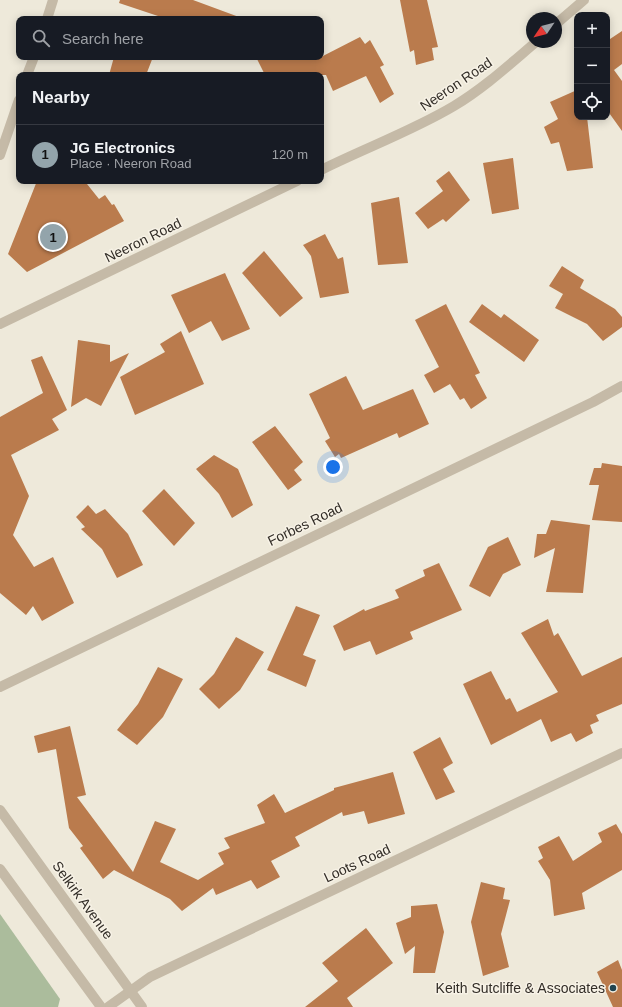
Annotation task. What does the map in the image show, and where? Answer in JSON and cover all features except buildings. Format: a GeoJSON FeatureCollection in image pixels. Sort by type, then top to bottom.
{"type":"FeatureCollection","features":[{"type":"Feature","properties":{"kind":"street"},"geometry":{"type":"LineString","coordinates":[[48,16],[53,0]]}},
{"type":"Feature","properties":{"kind":"street"},"geometry":{"type":"LineString","coordinates":[[562,19],[584,0]]}},
{"type":"Feature","properties":{"kind":"street","name":"Neeron Road"},"geometry":{"type":"LineString","coordinates":[[324,169],[420,124],[455,105],[490,81],[529,48]]}},
{"type":"Feature","properties":{"kind":"street"},"geometry":{"type":"LineString","coordinates":[[29,72],[33,60]]}},
{"type":"Feature","properties":{"kind":"street"},"geometry":{"type":"LineString","coordinates":[[0,155],[16,109]]}},
{"type":"Feature","properties":{"kind":"street","name":"Neeron Road"},"geometry":{"type":"LineString","coordinates":[[0,324],[292,184]]}},
{"type":"Feature","properties":{"kind":"street","name":"Forbes Road"},"geometry":{"type":"LineString","coordinates":[[0,687],[592,402],[622,386]]}},
{"type":"Feature","properties":{"kind":"street","name":"Loots Road"},"geometry":{"type":"LineString","coordinates":[[108,1007],[150,977],[622,753]]}},
{"type":"Feature","properties":{"kind":"street","name":"Selkirk Avenue"},"geometry":{"type":"LineString","coordinates":[[0,810],[142,1007]]}},
{"type":"Feature","properties":{"kind":"street"},"geometry":{"type":"LineString","coordinates":[[0,869],[101,1007]]}},
{"type":"Feature","properties":{"kind":"green space"},"geometry":{"type":"Polygon","coordinates":[[[0,914],[60,999],[58,1007],[0,1007],[0,914]]]}},
{"type":"Feature","properties":{"kind":"place","name":"JG Electronics"},"geometry":{"type":"Point","coordinates":[53,237]}},
{"type":"Feature","properties":{"kind":"place","name":"Keith Sutcliffe & Associates"},"geometry":{"type":"Point","coordinates":[613,988]}}]}
